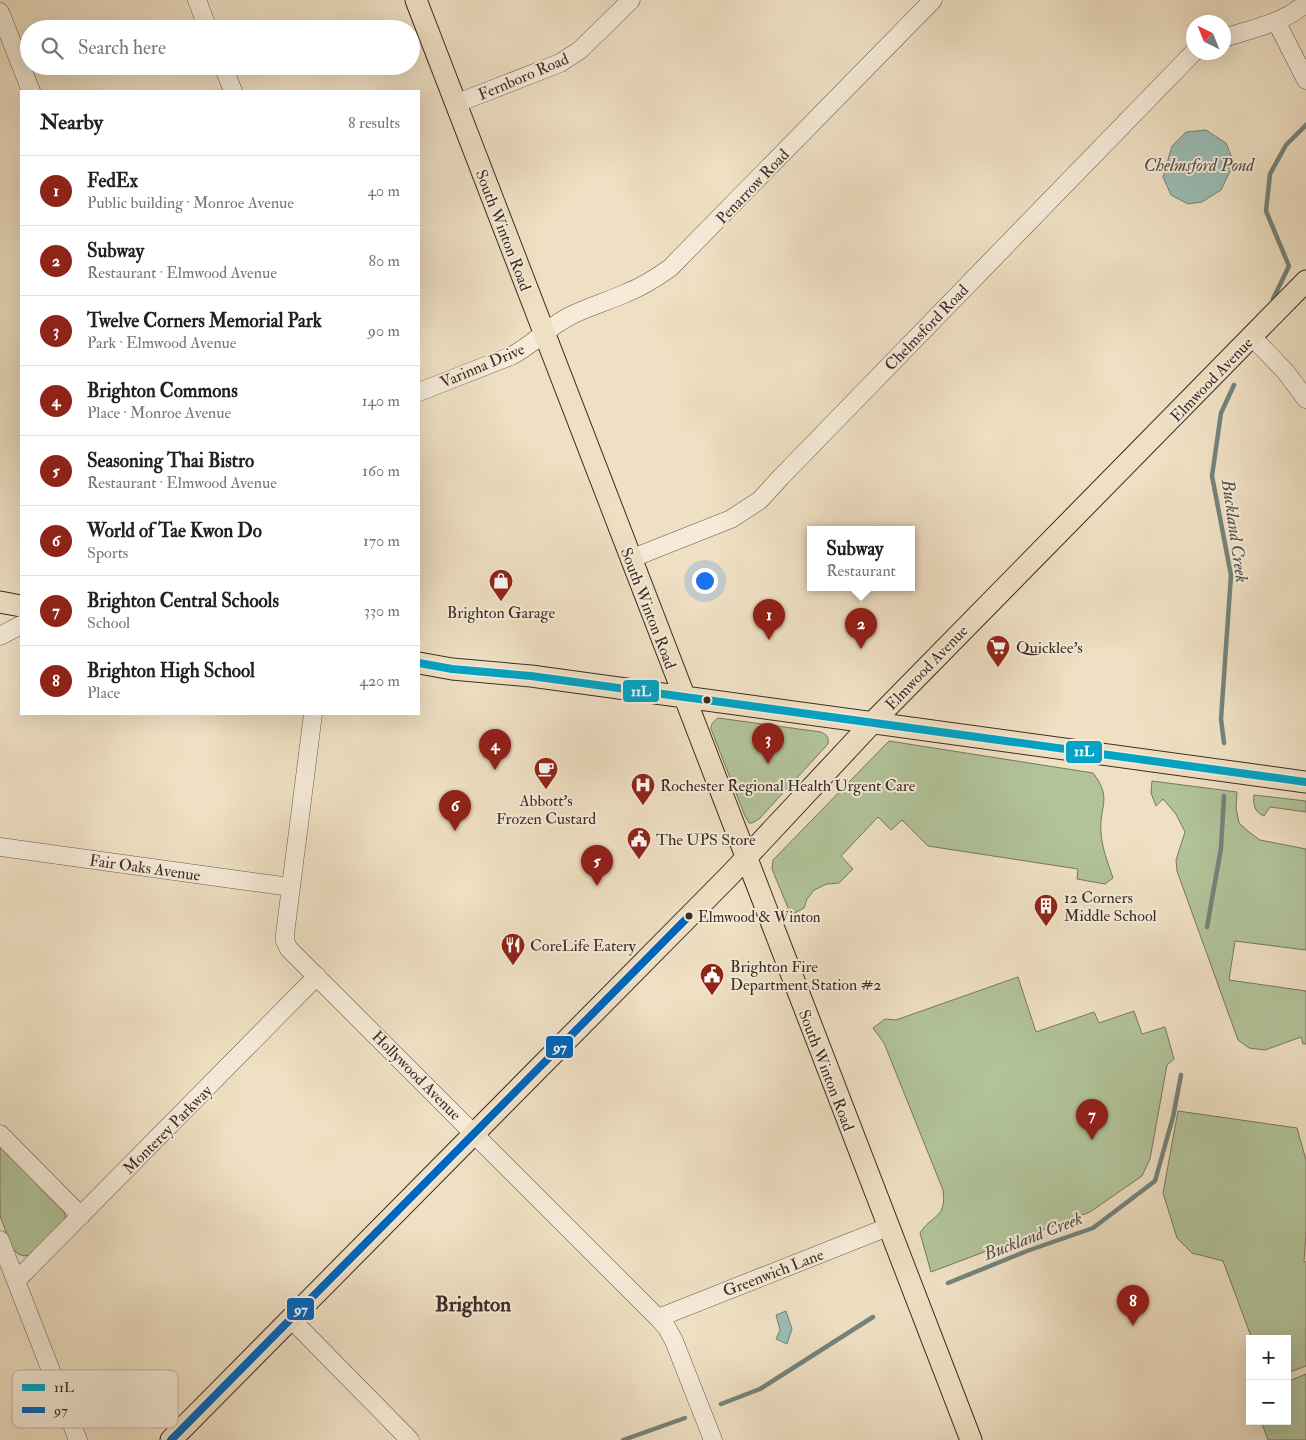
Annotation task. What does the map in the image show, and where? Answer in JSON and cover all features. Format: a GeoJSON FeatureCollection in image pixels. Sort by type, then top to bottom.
{"type":"FeatureCollection","features":[{"type":"Feature","properties":{"kind":"main road","name":"South Winton Road"},"geometry":{"type":"LineString","coordinates":[[416,0],[971,1440]]}},
{"type":"Feature","properties":{"kind":"main road","name":"Elmwood Avenue"},"geometry":{"type":"LineString","coordinates":[[171,1440],[746,858],[872,722],[1306,281]]}},
{"type":"Feature","properties":{"kind":"main road"},"geometry":{"type":"LineString","coordinates":[[0,602],[20,606]]}},
{"type":"Feature","properties":{"kind":"main road"},"geometry":{"type":"LineString","coordinates":[[420,663],[531,676],[1306,782]]}},
{"type":"Feature","properties":{"kind":"street"},"geometry":{"type":"LineString","coordinates":[[197,0],[205,20]]}},
{"type":"Feature","properties":{"kind":"street","name":"Fernboro Road"},"geometry":{"type":"LineString","coordinates":[[455,104],[560,63],[580,50],[631,0]]}},
{"type":"Feature","properties":{"kind":"street","name":"Penarrow Road"},"geometry":{"type":"LineString","coordinates":[[544,334],[557,323],[572,315],[628,293],[650,282],[670,268],[933,0]]}},
{"type":"Feature","properties":{"kind":"street"},"geometry":{"type":"LineString","coordinates":[[1231,36],[1276,21],[1291,14],[1306,2]]}},
{"type":"Feature","properties":{"kind":"street"},"geometry":{"type":"LineString","coordinates":[[0,12],[20,63]]}},
{"type":"Feature","properties":{"kind":"street"},"geometry":{"type":"LineString","coordinates":[[1276,21],[1306,80]]}},
{"type":"Feature","properties":{"kind":"street","name":"Chelmsford Road"},"geometry":{"type":"LineString","coordinates":[[630,559],[731,519],[760,500],[794,462],[1186,60]]}},
{"type":"Feature","properties":{"kind":"street"},"geometry":{"type":"LineString","coordinates":[[25,75],[31,90]]}},
{"type":"Feature","properties":{"kind":"street"},"geometry":{"type":"LineString","coordinates":[[227,75],[233,90]]}},
{"type":"Feature","properties":{"kind":"street","name":"Varinna Drive"},"geometry":{"type":"LineString","coordinates":[[420,392],[511,356],[544,334]]}},
{"type":"Feature","properties":{"kind":"street"},"geometry":{"type":"LineString","coordinates":[[1252,337],[1285,371],[1306,399]]}},
{"type":"Feature","properties":{"kind":"street"},"geometry":{"type":"LineString","coordinates":[[0,636],[20,626]]}},
{"type":"Feature","properties":{"kind":"street","name":"Hollywood Avenue"},"geometry":{"type":"LineString","coordinates":[[313,715],[290,888],[285,941],[290,949],[668,1328],[713,1440]]}},
{"type":"Feature","properties":{"kind":"street","name":"Fair Oaks Avenue"},"geometry":{"type":"LineString","coordinates":[[0,847],[290,888]]}},
{"type":"Feature","properties":{"kind":"street","name":"Monterey Parkway"},"geometry":{"type":"LineString","coordinates":[[16,1281],[317,976]]}},
{"type":"Feature","properties":{"kind":"street"},"geometry":{"type":"LineString","coordinates":[[0,1134],[82,1216]]}},
{"type":"Feature","properties":{"kind":"street","name":"Greenwich Lane"},"geometry":{"type":"LineString","coordinates":[[658,1318],[888,1227]]}},
{"type":"Feature","properties":{"kind":"street"},"geometry":{"type":"LineString","coordinates":[[0,1240],[51,1370]]}},
{"type":"Feature","properties":{"kind":"street"},"geometry":{"type":"LineString","coordinates":[[290,1318],[410,1440]]}},
{"type":"Feature","properties":{"kind":"street"},"geometry":{"type":"LineString","coordinates":[[73,1428],[78,1440]]}},
{"type":"Feature","properties":{"kind":"green space"},"geometry":{"type":"Polygon","coordinates":[[[718,718],[821,732],[827,736],[828,744],[759,819],[749,823],[711,729],[712,724],[718,718]]]}},
{"type":"Feature","properties":{"kind":"green space"},"geometry":{"type":"Polygon","coordinates":[[[889,741],[1093,773],[1099,782],[1104,796],[1101,823],[1102,839],[1113,878],[1105,884],[1077,879],[1078,869],[928,846],[902,820],[891,830],[878,817],[841,856],[853,869],[839,883],[827,884],[814,890],[807,899],[804,908],[791,915],[772,869],[773,860],[889,741]]]}},
{"type":"Feature","properties":{"kind":"green space"},"geometry":{"type":"Polygon","coordinates":[[[1152,781],[1237,792],[1236,808],[1239,823],[1249,832],[1260,840],[1306,849],[1306,950],[1235,941],[1229,980],[1306,991],[1306,1044],[1303,1044],[1301,1037],[1265,1050],[1249,1048],[1238,1040],[1177,871],[1176,860],[1185,832],[1176,814],[1163,799],[1156,806],[1151,793],[1152,781]]]}},
{"type":"Feature","properties":{"kind":"green space"},"geometry":{"type":"Polygon","coordinates":[[[1254,795],[1306,801],[1306,812],[1270,807],[1264,816],[1255,807],[1254,795]]]}},
{"type":"Feature","properties":{"kind":"green space"},"geometry":{"type":"Polygon","coordinates":[[[1018,977],[1036,1032],[1094,1012],[1099,1023],[1134,1011],[1142,1034],[1165,1027],[1174,1059],[1167,1065],[1150,1159],[1142,1176],[1090,1212],[931,1272],[920,1233],[941,1211],[944,1199],[943,1190],[884,1043],[873,1028],[885,1019],[896,1020],[1018,977]]]}},
{"type":"Feature","properties":{"kind":"green space"},"geometry":{"type":"Polygon","coordinates":[[[1178,1111],[1297,1128],[1306,1160],[1304,1261],[1306,1262],[1306,1366],[1291,1372],[1291,1335],[1251,1335],[1223,1261],[1192,1253],[1177,1238],[1163,1193],[1178,1111]]]}},
{"type":"Feature","properties":{"kind":"green space"},"geometry":{"type":"Polygon","coordinates":[[[0,1146],[64,1212],[66,1220],[30,1255],[18,1254],[12,1248],[0,1216],[0,1146]]]}},
{"type":"Feature","properties":{"kind":"green space"},"geometry":{"type":"Polygon","coordinates":[[[1306,1374],[1306,1440],[1268,1440],[1262,1425],[1291,1425],[1291,1380],[1306,1374]]]}},
{"type":"Feature","properties":{"kind":"water","name":"Chelmsford Pond"},"geometry":{"type":"Polygon","coordinates":[[[1206,130],[1226,143],[1234,163],[1221,190],[1202,202],[1188,204],[1171,195],[1163,177],[1172,146],[1186,132],[1206,130]]]}},
{"type":"Feature","properties":{"kind":"water"},"geometry":{"type":"Polygon","coordinates":[[[786,1311],[792,1329],[787,1344],[776,1339],[780,1330],[776,1315],[786,1311]]]}},
{"type":"Feature","properties":{"kind":"waterway","name":"Buckland Creek"},"geometry":{"type":"LineString","coordinates":[[1273,299],[1289,266],[1266,211],[1270,174],[1286,145],[1306,125]]}},
{"type":"Feature","properties":{"kind":"waterway","name":"Buckland Creek"},"geometry":{"type":"LineString","coordinates":[[1224,743],[1221,719],[1231,575],[1212,476],[1221,413],[1234,385]]}},
{"type":"Feature","properties":{"kind":"waterway","name":"Buckland Creek"},"geometry":{"type":"LineString","coordinates":[[1207,927],[1221,848],[1224,796]]}},
{"type":"Feature","properties":{"kind":"waterway","name":"Buckland Creek"},"geometry":{"type":"LineString","coordinates":[[948,1283],[1027,1251],[1093,1228],[1155,1181],[1173,1117],[1181,1075]]}},
{"type":"Feature","properties":{"kind":"waterway"},"geometry":{"type":"LineString","coordinates":[[721,1404],[760,1389],[873,1317]]}},
{"type":"Feature","properties":{"kind":"waterway"},"geometry":{"type":"LineString","coordinates":[[623,1440],[685,1418]]}},
{"type":"Feature","properties":{"kind":"transit line","name":"11L"},"geometry":{"type":"LineString","coordinates":[[420,663],[452,669],[531,676],[1306,782]]}},
{"type":"Feature","properties":{"kind":"transit line","name":"97"},"geometry":{"type":"LineString","coordinates":[[171,1440],[689,916]]}},
{"type":"Feature","properties":{"kind":"place","name":"Brighton Garage"},"geometry":{"type":"Point","coordinates":[501,602]}},
{"type":"Feature","properties":{"kind":"place","name":"FedEx"},"geometry":{"type":"Point","coordinates":[769,640]}},
{"type":"Feature","properties":{"kind":"place","name":"Subway"},"geometry":{"type":"Point","coordinates":[861,649]}},
{"type":"Feature","properties":{"kind":"place","name":"Quicklee's"},"geometry":{"type":"Point","coordinates":[998,668]}},
{"type":"Feature","properties":{"kind":"place","name":"Twelve Corners Memorial Park"},"geometry":{"type":"Point","coordinates":[768,764]}},
{"type":"Feature","properties":{"kind":"place","name":"Brighton Commons"},"geometry":{"type":"Point","coordinates":[495,770]}},
{"type":"Feature","properties":{"kind":"place","name":"Abbott's Frozen Custard"},"geometry":{"type":"Point","coordinates":[546,790]}},
{"type":"Feature","properties":{"kind":"place","name":"Rochester Regional Health Urgent Care"},"geometry":{"type":"Point","coordinates":[643,806]}},
{"type":"Feature","properties":{"kind":"place","name":"World of Tae Kwon Do"},"geometry":{"type":"Point","coordinates":[455,831]}},
{"type":"Feature","properties":{"kind":"place","name":"The UPS Store"},"geometry":{"type":"Point","coordinates":[639,860]}},
{"type":"Feature","properties":{"kind":"place","name":"Seasoning Thai Bistro"},"geometry":{"type":"Point","coordinates":[597,886]}},
{"type":"Feature","properties":{"kind":"place","name":"Elmwood & Winton"},"geometry":{"type":"Point","coordinates":[689,916]}},
{"type":"Feature","properties":{"kind":"place","name":"12 Corners Middle School"},"geometry":{"type":"Point","coordinates":[1046,927]}},
{"type":"Feature","properties":{"kind":"place","name":"CoreLife Eatery"},"geometry":{"type":"Point","coordinates":[513,966]}},
{"type":"Feature","properties":{"kind":"place","name":"Brighton Fire Department Station #2"},"geometry":{"type":"Point","coordinates":[712,996]}},
{"type":"Feature","properties":{"kind":"place","name":"Brighton Central Schools"},"geometry":{"type":"Point","coordinates":[1092,1140]}},
{"type":"Feature","properties":{"kind":"place","name":"Brighton High School"},"geometry":{"type":"Point","coordinates":[1133,1326]}},
{"type":"Feature","properties":{"kind":"district","name":"Brighton"},"geometry":{"type":"Point","coordinates":[473,1304]}}]}
